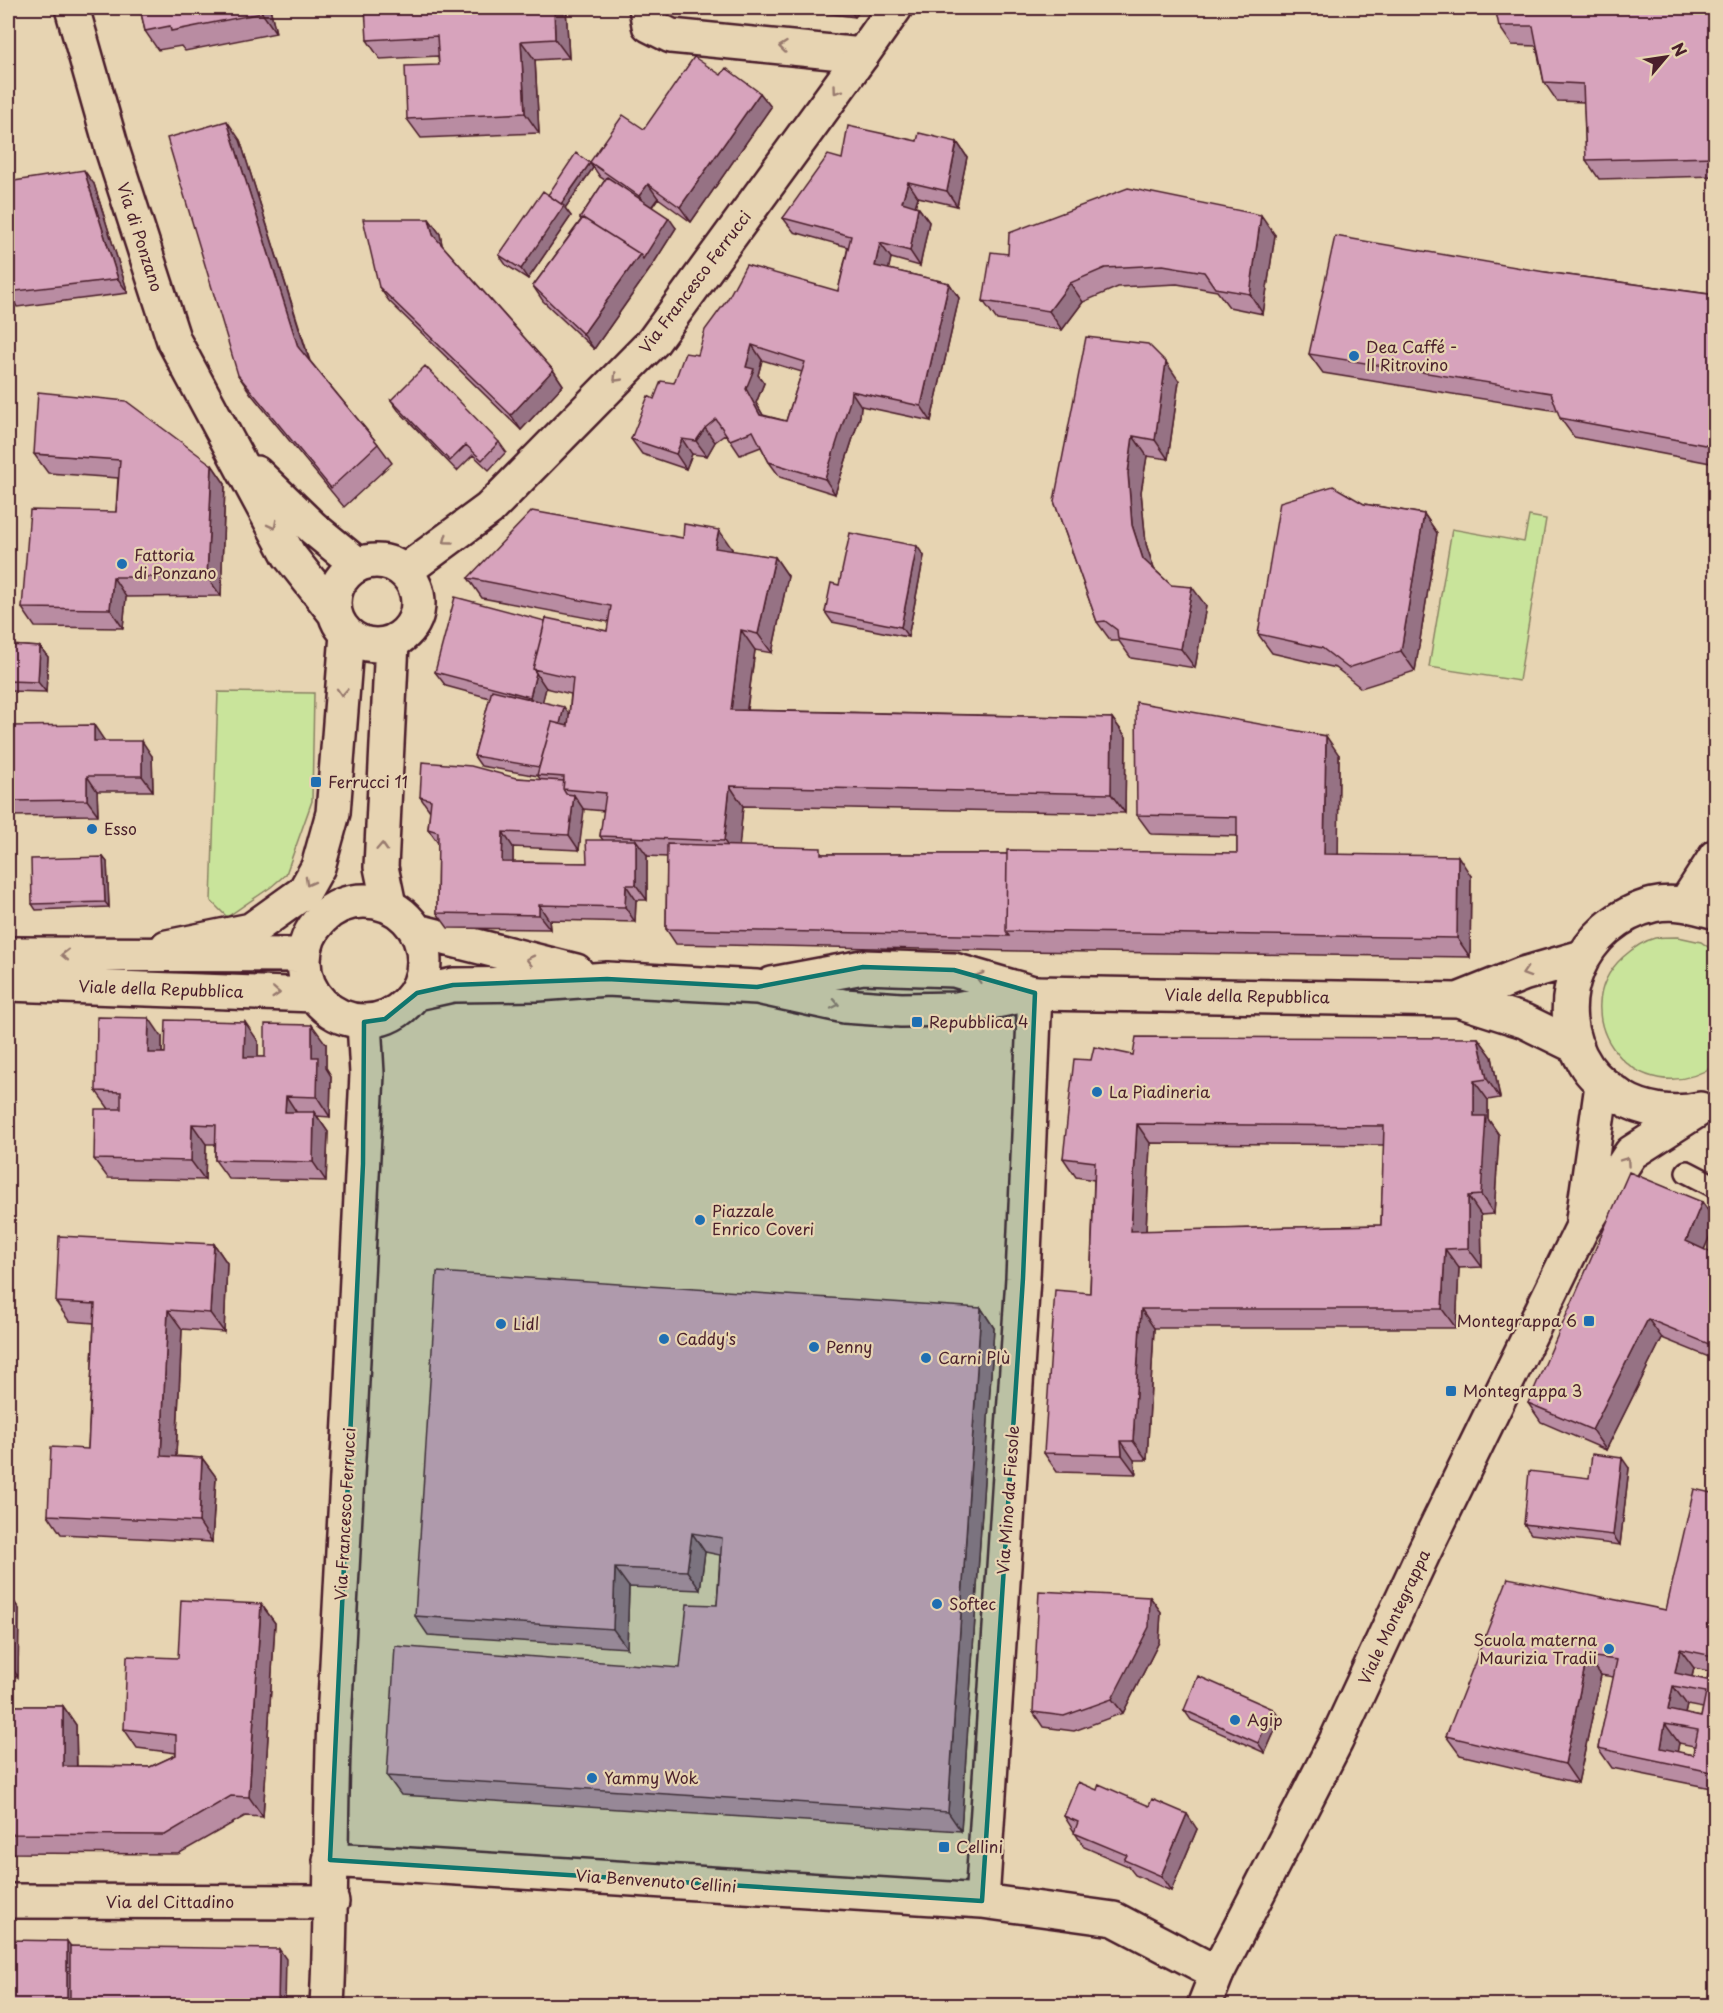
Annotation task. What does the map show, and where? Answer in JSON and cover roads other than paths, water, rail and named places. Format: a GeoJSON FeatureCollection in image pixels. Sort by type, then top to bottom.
{"type":"FeatureCollection","features":[{"type":"Feature","properties":{"kind":"street","name":"Via di Ponzano"},"geometry":{"type":"LineString","coordinates":[[72,8],[112,152],[174,341],[289,555],[340,623]]}},
{"type":"Feature","properties":{"kind":"street"},"geometry":{"type":"LineString","coordinates":[[646,8],[649,25],[671,36],[862,55]]}},
{"type":"Feature","properties":{"kind":"street","name":"Via Francesco Ferrucci"},"geometry":{"type":"LineString","coordinates":[[405,571],[489,509],[653,342],[895,8]]}},
{"type":"Feature","properties":{"kind":"street"},"geometry":{"type":"LineString","coordinates":[[236,454],[313,528],[357,564]]}},
{"type":"Feature","properties":{"kind":"street"},"geometry":{"type":"LineString","coordinates":[[122,956],[251,930],[304,892],[318,867],[333,813],[340,623],[334,598],[338,584],[346,572],[357,564],[367,561],[387,561],[405,571],[414,582],[418,596],[418,610],[413,624],[404,635],[392,642],[368,645],[357,641],[340,623]]}},
{"type":"Feature","properties":{"kind":"street"},"geometry":{"type":"LineString","coordinates":[[389,905],[381,867],[392,642]]}},
{"type":"Feature","properties":{"kind":"street"},"geometry":{"type":"LineString","coordinates":[[1684,904],[1716,856]]}},
{"type":"Feature","properties":{"kind":"street"},"geometry":{"type":"LineString","coordinates":[[370,901],[389,905],[405,916],[417,931],[423,946],[425,962],[423,978],[417,993],[403,1008],[385,1019],[364,1022],[345,1019],[328,1010],[314,996],[305,976],[304,955],[308,937],[319,921],[333,909],[351,902],[370,901]]}},
{"type":"Feature","properties":{"kind":"street"},"geometry":{"type":"LineString","coordinates":[[1707,1106],[1664,1112],[1631,1103],[1602,1085],[1587,1067],[1577,1047],[1570,1017],[1572,986],[1582,957],[1601,933],[1626,915],[1654,905],[1684,904],[1716,912]]}},
{"type":"Feature","properties":{"kind":"street"},"geometry":{"type":"LineString","coordinates":[[417,931],[607,979]]}},
{"type":"Feature","properties":{"kind":"street","name":"Viale della Repubblica"},"geometry":{"type":"LineString","coordinates":[[8,954],[122,956]]}},
{"type":"Feature","properties":{"kind":"street"},"geometry":{"type":"LineString","coordinates":[[122,956],[304,955]]}},
{"type":"Feature","properties":{"kind":"street"},"geometry":{"type":"LineString","coordinates":[[1458,1000],[1523,974],[1582,957]]}},
{"type":"Feature","properties":{"kind":"street","name":"Viale della Repubblica"},"geometry":{"type":"LineString","coordinates":[[607,979],[757,987],[863,967],[954,969],[1035,993],[1458,1000]]}},
{"type":"Feature","properties":{"kind":"street"},"geometry":{"type":"LineString","coordinates":[[417,993],[453,985],[538,984],[607,979]]}},
{"type":"Feature","properties":{"kind":"street","name":"Viale della Repubblica"},"geometry":{"type":"LineString","coordinates":[[8,984],[314,996]]}},
{"type":"Feature","properties":{"kind":"street","name":"Via Mino da Fiesole"},"geometry":{"type":"LineString","coordinates":[[982,1901],[1023,1278],[1035,993]]}},
{"type":"Feature","properties":{"kind":"street"},"geometry":{"type":"LineString","coordinates":[[1458,1000],[1524,1021],[1577,1047]]}},
{"type":"Feature","properties":{"kind":"street","name":"Via Francesco Ferrucci"},"geometry":{"type":"LineString","coordinates":[[327,2006],[332,1902],[330,1860],[334,1723],[367,1074],[364,1022]]}},
{"type":"Feature","properties":{"kind":"street"},"geometry":{"type":"LineString","coordinates":[[1582,1228],[1602,1085]]}},
{"type":"Feature","properties":{"kind":"street"},"geometry":{"type":"LineString","coordinates":[[1582,1228],[1631,1153],[1707,1106]]}},
{"type":"Feature","properties":{"kind":"street","name":"Viale Montegrappa"},"geometry":{"type":"LineString","coordinates":[[1204,2006],[1217,1973],[1336,1741],[1423,1554],[1582,1228]]}},
{"type":"Feature","properties":{"kind":"street","name":"Via Benvenuto Cellini"},"geometry":{"type":"LineString","coordinates":[[330,1860],[982,1901]]}},
{"type":"Feature","properties":{"kind":"street","name":"Via del Cittadino"},"geometry":{"type":"LineString","coordinates":[[8,1901],[332,1902]]}},
{"type":"Feature","properties":{"kind":"street"},"geometry":{"type":"LineString","coordinates":[[982,1901],[1114,1919],[1217,1973]]}},
{"type":"Feature","properties":{"kind":"lane"},"geometry":{"type":"LineString","coordinates":[[1687,1172],[1716,1187]]}},
{"type":"Feature","properties":{"kind":"place","name":"Dea Caffé - Il Ritrovino"},"geometry":{"type":"Point","coordinates":[1354,356]}},
{"type":"Feature","properties":{"kind":"place","name":"Fattoria di Ponzano"},"geometry":{"type":"Point","coordinates":[122,564]}},
{"type":"Feature","properties":{"kind":"place","name":"Ferrucci 11"},"geometry":{"type":"Point","coordinates":[316,782]}},
{"type":"Feature","properties":{"kind":"place","name":"Esso"},"geometry":{"type":"Point","coordinates":[92,829]}},
{"type":"Feature","properties":{"kind":"place","name":"Repubblica 4"},"geometry":{"type":"Point","coordinates":[917,1022]}},
{"type":"Feature","properties":{"kind":"place","name":"La Piadineria"},"geometry":{"type":"Point","coordinates":[1097,1092]}},
{"type":"Feature","properties":{"kind":"place","name":"Piazzale Enrico Coveri"},"geometry":{"type":"Point","coordinates":[700,1220]}},
{"type":"Feature","properties":{"kind":"place","name":"Montegrappa 6"},"geometry":{"type":"Point","coordinates":[1589,1321]}},
{"type":"Feature","properties":{"kind":"place","name":"Lidl"},"geometry":{"type":"Point","coordinates":[501,1324]}},
{"type":"Feature","properties":{"kind":"place","name":"Caddy's"},"geometry":{"type":"Point","coordinates":[664,1339]}},
{"type":"Feature","properties":{"kind":"place","name":"Penny"},"geometry":{"type":"Point","coordinates":[814,1347]}},
{"type":"Feature","properties":{"kind":"place","name":"Carni PIù"},"geometry":{"type":"Point","coordinates":[926,1358]}},
{"type":"Feature","properties":{"kind":"place","name":"Montegrappa 3"},"geometry":{"type":"Point","coordinates":[1451,1391]}},
{"type":"Feature","properties":{"kind":"place","name":"Softec"},"geometry":{"type":"Point","coordinates":[937,1604]}},
{"type":"Feature","properties":{"kind":"place","name":"Scuola materna Maurizia Tradii"},"geometry":{"type":"Point","coordinates":[1609,1649]}},
{"type":"Feature","properties":{"kind":"place","name":"Agip"},"geometry":{"type":"Point","coordinates":[1235,1720]}},
{"type":"Feature","properties":{"kind":"place","name":"Yammy Wok"},"geometry":{"type":"Point","coordinates":[592,1778]}},
{"type":"Feature","properties":{"kind":"place","name":"Cellini"},"geometry":{"type":"Point","coordinates":[944,1847]}}]}
